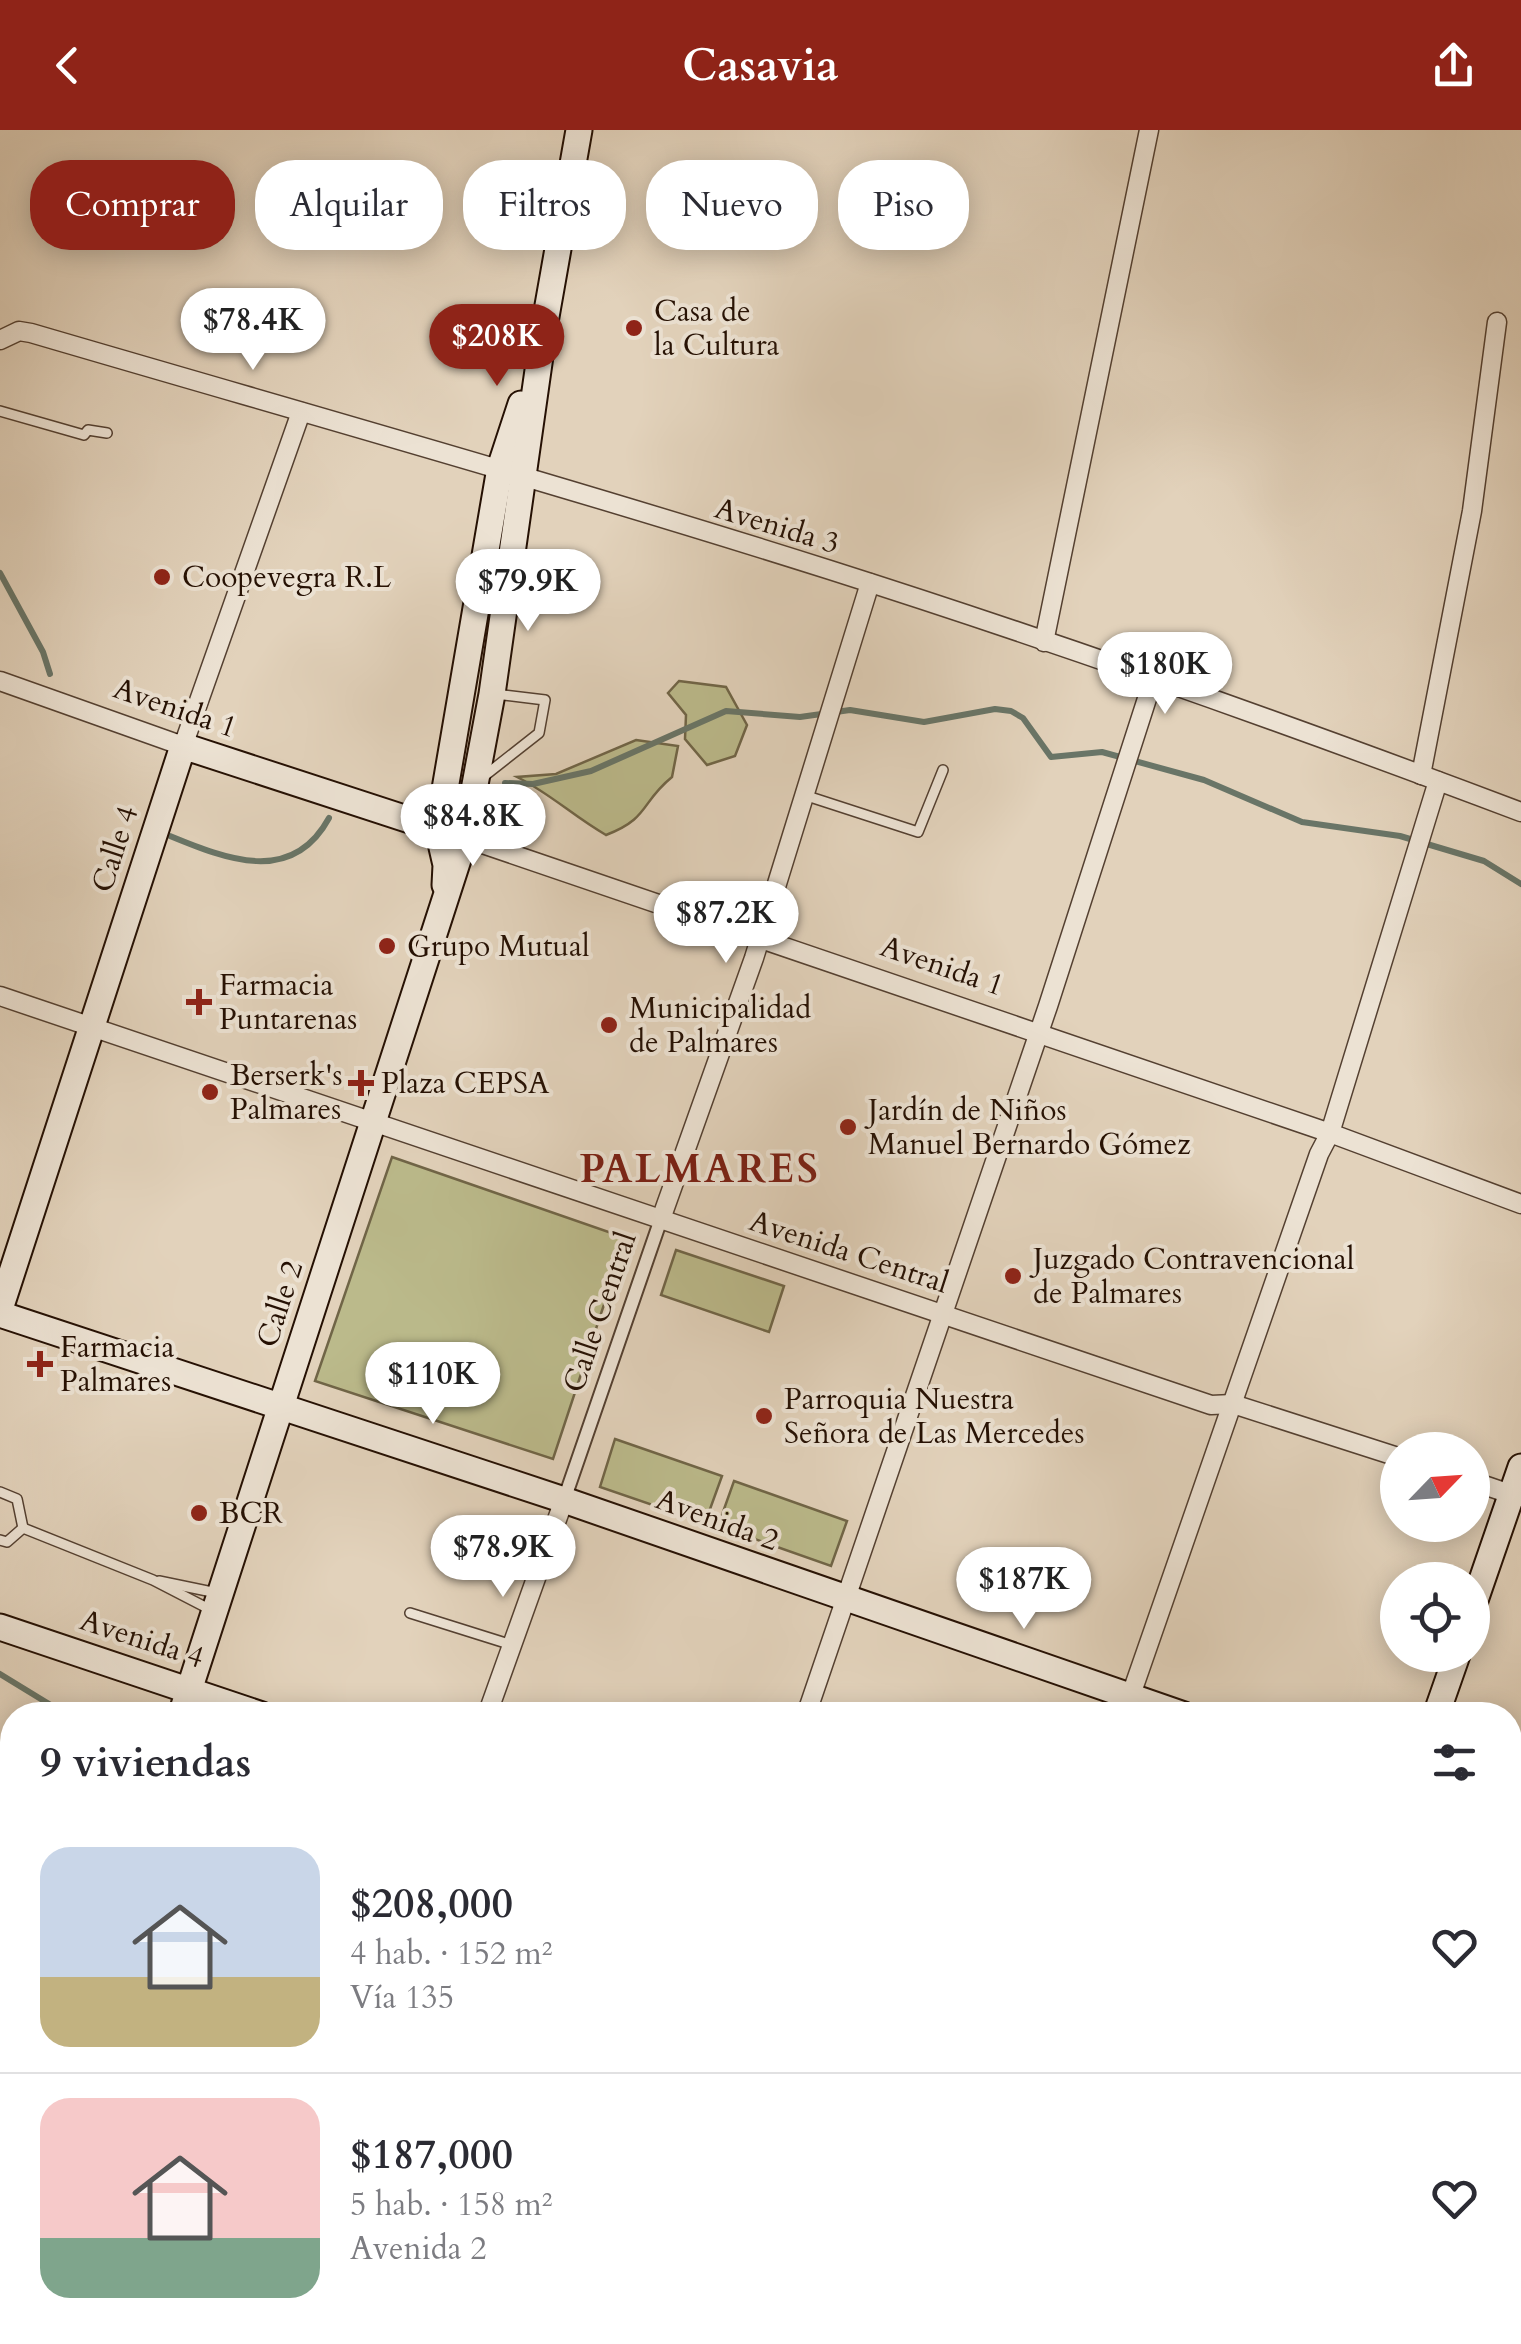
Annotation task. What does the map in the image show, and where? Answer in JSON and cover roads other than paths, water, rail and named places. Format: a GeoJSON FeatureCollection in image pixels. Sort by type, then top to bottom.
{"type":"FeatureCollection","features":[{"type":"Feature","properties":{"kind":"main road"},"geometry":{"type":"LineString","coordinates":[[512,473],[544,328],[579,130]]}},
{"type":"Feature","properties":{"kind":"main road","name":"Calle 2"},"geometry":{"type":"LineString","coordinates":[[186,1702],[465,838],[492,694],[512,473]]}},
{"type":"Feature","properties":{"kind":"main road","name":"Calle 2"},"geometry":{"type":"LineString","coordinates":[[443,912],[446,865],[438,830],[512,473]]}},
{"type":"Feature","properties":{"kind":"main road","name":"Avenida 1"},"geometry":{"type":"LineString","coordinates":[[183,746],[465,838]]}},
{"type":"Feature","properties":{"kind":"main road","name":"Calle 4"},"geometry":{"type":"LineString","coordinates":[[0,1312],[183,746]]}},
{"type":"Feature","properties":{"kind":"main road","name":"Avenida 2"},"geometry":{"type":"LineString","coordinates":[[0,1312],[564,1500],[1115,1702]]}},
{"type":"Feature","properties":{"kind":"main road"},"geometry":{"type":"LineString","coordinates":[[1490,1563],[1516,1496],[1521,1467]]}},
{"type":"Feature","properties":{"kind":"main road","name":"Avenida 4"},"geometry":{"type":"LineString","coordinates":[[0,1626],[225,1702]]}},
{"type":"Feature","properties":{"kind":"main road"},"geometry":{"type":"LineString","coordinates":[[1441,1702],[1451,1672]]}},
{"type":"Feature","properties":{"kind":"street"},"geometry":{"type":"LineString","coordinates":[[1044,642],[1148,130]]}},
{"type":"Feature","properties":{"kind":"street"},"geometry":{"type":"LineString","coordinates":[[1127,1702],[1319,1154],[1330,1133],[1425,821],[1497,322]]}},
{"type":"Feature","properties":{"kind":"street","name":"Avenida 3"},"geometry":{"type":"LineString","coordinates":[[3,338],[31,332],[870,583],[1521,812]]}},
{"type":"Feature","properties":{"kind":"street","name":"Calle 4"},"geometry":{"type":"LineString","coordinates":[[183,746],[302,412]]}},
{"type":"Feature","properties":{"kind":"street","name":"Calle Central"},"geometry":{"type":"LineString","coordinates":[[492,1702],[759,938],[870,583]]}},
{"type":"Feature","properties":{"kind":"street"},"geometry":{"type":"LineString","coordinates":[[811,1702],[1038,1033],[1153,680]]}},
{"type":"Feature","properties":{"kind":"street","name":"Avenida 1"},"geometry":{"type":"LineString","coordinates":[[0,681],[183,746]]}},
{"type":"Feature","properties":{"kind":"street","name":"Avenida 1"},"geometry":{"type":"LineString","coordinates":[[465,838],[1330,1133],[1521,1204]]}},
{"type":"Feature","properties":{"kind":"street","name":"Avenida Central"},"geometry":{"type":"LineString","coordinates":[[0,996],[1211,1405],[1233,1404],[1380,1451]]}},
{"type":"Feature","properties":{"kind":"street"},"geometry":{"type":"LineString","coordinates":[[1490,1487],[1516,1496]]}},
{"type":"Feature","properties":{"kind":"lane"},"geometry":{"type":"LineString","coordinates":[[0,412],[84,435],[88,430],[107,433]]}},
{"type":"Feature","properties":{"kind":"lane"},"geometry":{"type":"LineString","coordinates":[[477,782],[539,733],[544,700],[492,694]]}},
{"type":"Feature","properties":{"kind":"lane"},"geometry":{"type":"LineString","coordinates":[[804,795],[918,832],[943,770]]}},
{"type":"Feature","properties":{"kind":"lane"},"geometry":{"type":"LineString","coordinates":[[0,1492],[17,1499],[23,1528]]}},
{"type":"Feature","properties":{"kind":"lane"},"geometry":{"type":"LineString","coordinates":[[23,1528],[217,1603]]}},
{"type":"Feature","properties":{"kind":"lane"},"geometry":{"type":"LineString","coordinates":[[0,1540],[8,1542],[23,1528]]}},
{"type":"Feature","properties":{"kind":"lane"},"geometry":{"type":"LineString","coordinates":[[152,1580],[191,1604],[217,1603]]}},
{"type":"Feature","properties":{"kind":"lane"},"geometry":{"type":"LineString","coordinates":[[410,1613],[512,1645]]}},
{"type":"Feature","properties":{"kind":"waterway"},"geometry":{"type":"LineString","coordinates":[[0,573],[43,652],[50,674]]}},
{"type":"Feature","properties":{"kind":"waterway"},"geometry":{"type":"LineString","coordinates":[[505,783],[533,784],[591,771],[726,711],[800,717],[850,710],[924,722],[995,709],[1023,718],[1051,757],[1102,752],[1204,780],[1302,822],[1400,836],[1484,861],[1521,884]]}},
{"type":"Feature","properties":{"kind":"waterway"},"geometry":{"type":"LineString","coordinates":[[170,836],[235,858],[277,860],[296,853],[314,839],[329,818]]}},
{"type":"Feature","properties":{"kind":"waterway"},"geometry":{"type":"LineString","coordinates":[[0,1674],[46,1702]]}},
{"type":"Feature","properties":{"kind":"place","name":"Casa de la Cultura"},"geometry":{"type":"Point","coordinates":[634,328]}},
{"type":"Feature","properties":{"kind":"place","name":"Coopevegra R.L"},"geometry":{"type":"Point","coordinates":[162,577]}},
{"type":"Feature","properties":{"kind":"place","name":"Grupo Mutual"},"geometry":{"type":"Point","coordinates":[387,946]}},
{"type":"Feature","properties":{"kind":"place","name":"Farmacia Puntarenas"},"geometry":{"type":"Point","coordinates":[199,1002]}},
{"type":"Feature","properties":{"kind":"place","name":"Municipalidad de Palmares"},"geometry":{"type":"Point","coordinates":[609,1025]}},
{"type":"Feature","properties":{"kind":"place","name":"Plaza CEPSA"},"geometry":{"type":"Point","coordinates":[361,1083]}},
{"type":"Feature","properties":{"kind":"place","name":"Berserk's Palmares"},"geometry":{"type":"Point","coordinates":[210,1092]}},
{"type":"Feature","properties":{"kind":"place","name":"Jardín de Niños Manuel Bernardo Gómez"},"geometry":{"type":"Point","coordinates":[848,1127]}},
{"type":"Feature","properties":{"kind":"place","name":"Juzgado Contravencional de Palmares"},"geometry":{"type":"Point","coordinates":[1013,1276]}},
{"type":"Feature","properties":{"kind":"place","name":"Farmacia Palmares"},"geometry":{"type":"Point","coordinates":[40,1364]}},
{"type":"Feature","properties":{"kind":"place","name":"Parroquia Nuestra Señora de Las Mercedes"},"geometry":{"type":"Point","coordinates":[764,1416]}},
{"type":"Feature","properties":{"kind":"place","name":"BCR"},"geometry":{"type":"Point","coordinates":[199,1513]}},
{"type":"Feature","properties":{"kind":"district","name":"PALMARES"},"geometry":{"type":"Point","coordinates":[700,1169]}}]}
